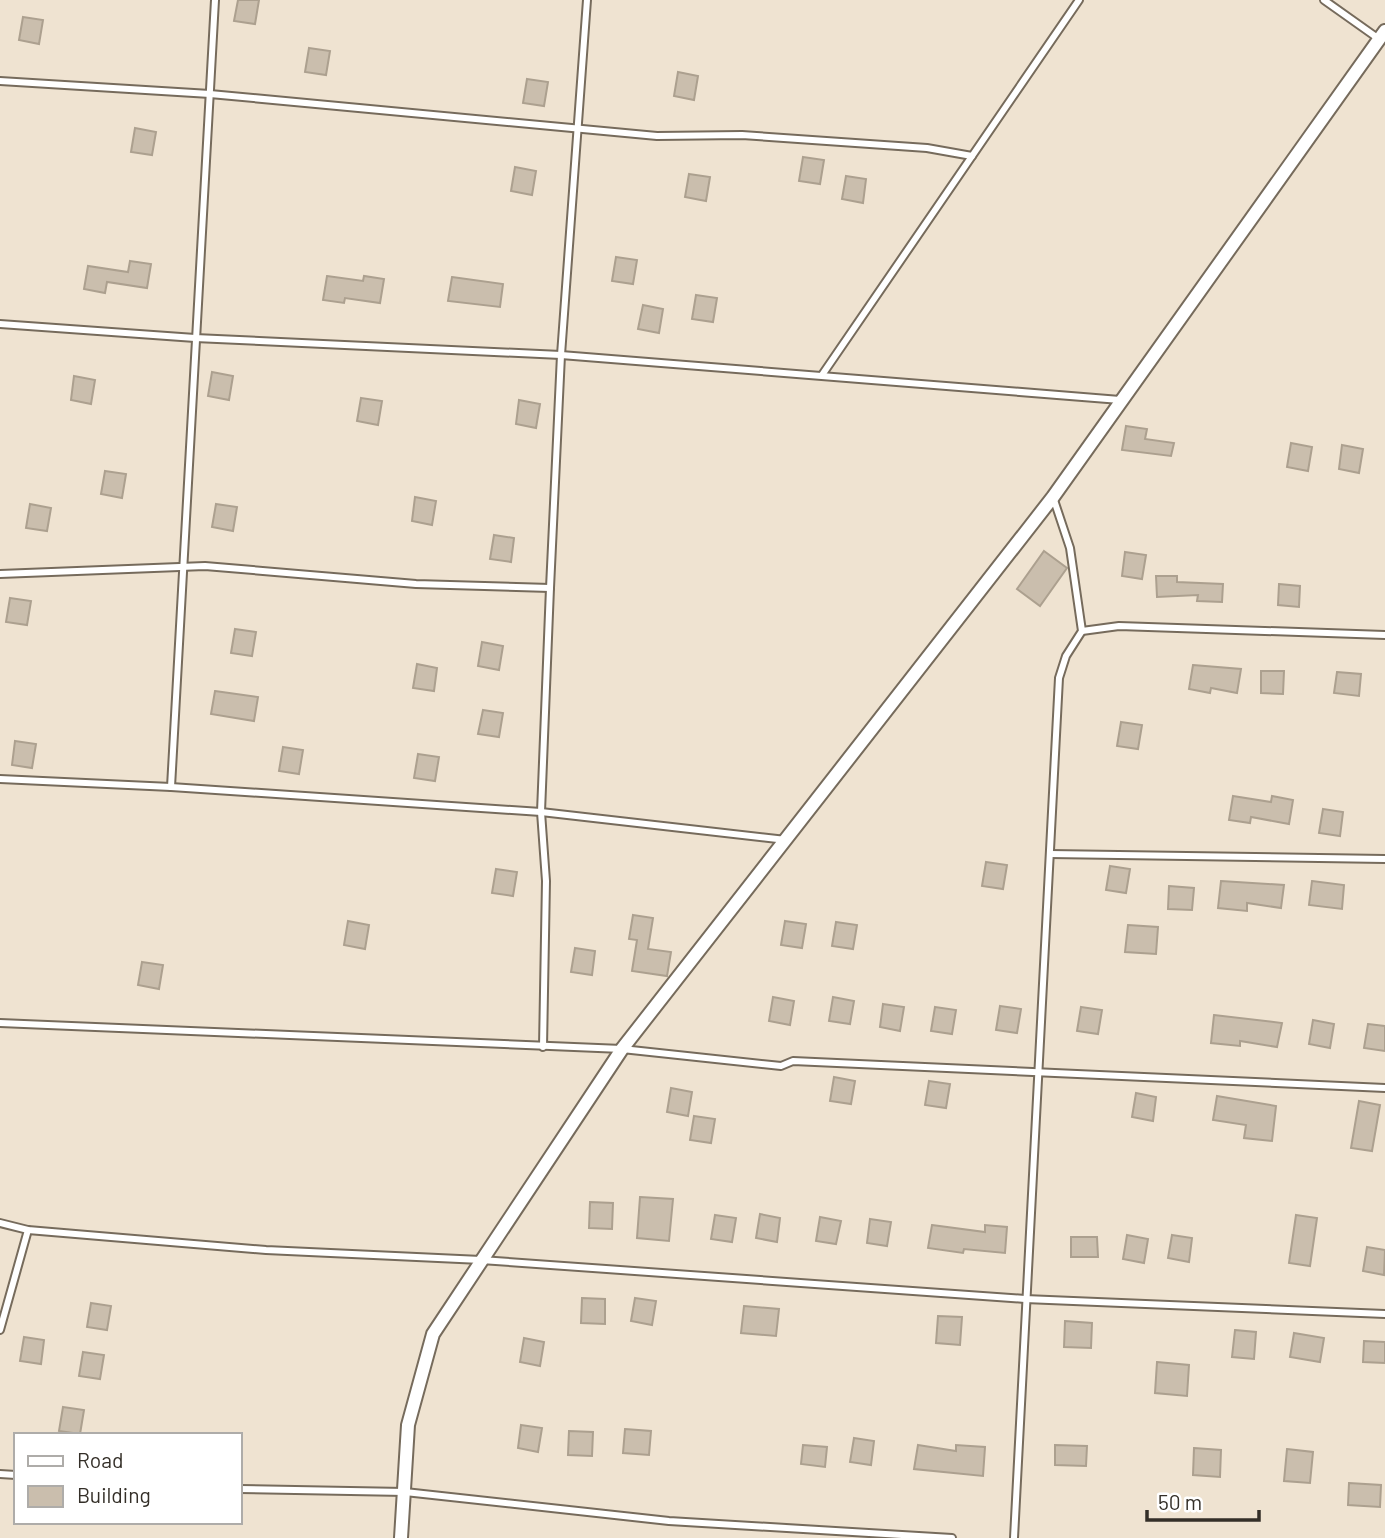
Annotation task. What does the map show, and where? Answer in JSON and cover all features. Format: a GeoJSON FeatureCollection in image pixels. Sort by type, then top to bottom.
{"type":"FeatureCollection","features":[{"type":"Feature","properties":{"kind":"street"},"geometry":{"type":"LineString","coordinates":[[401,1538],[408,1425],[433,1334],[622,1049],[1054,497],[1382,35]]}},
{"type":"Feature","properties":{"kind":"lane"},"geometry":{"type":"LineString","coordinates":[[171,786],[215,0]]}},
{"type":"Feature","properties":{"kind":"lane"},"geometry":{"type":"LineString","coordinates":[[542,1048],[546,881],[541,812],[550,588],[561,355],[587,0]]}},
{"type":"Feature","properties":{"kind":"lane"},"geometry":{"type":"LineString","coordinates":[[822,375],[1079,0]]}},
{"type":"Feature","properties":{"kind":"lane"},"geometry":{"type":"LineString","coordinates":[[1324,0],[1382,35]]}},
{"type":"Feature","properties":{"kind":"lane"},"geometry":{"type":"LineString","coordinates":[[0,81],[210,94],[657,135],[742,135],[927,148],[972,156]]}},
{"type":"Feature","properties":{"kind":"lane"},"geometry":{"type":"LineString","coordinates":[[0,324],[195,338],[561,355],[1122,400]]}},
{"type":"Feature","properties":{"kind":"lane"},"geometry":{"type":"LineString","coordinates":[[1014,1538],[1059,678],[1066,656],[1082,631],[1070,548],[1054,497]]}},
{"type":"Feature","properties":{"kind":"lane"},"geometry":{"type":"LineString","coordinates":[[0,574],[205,566],[416,584],[550,588]]}},
{"type":"Feature","properties":{"kind":"lane"},"geometry":{"type":"LineString","coordinates":[[1082,631],[1119,626],[1385,635]]}},
{"type":"Feature","properties":{"kind":"lane"},"geometry":{"type":"LineString","coordinates":[[0,779],[171,786],[541,812],[786,840]]}},
{"type":"Feature","properties":{"kind":"lane"},"geometry":{"type":"LineString","coordinates":[[1050,854],[1385,859]]}},
{"type":"Feature","properties":{"kind":"lane"},"geometry":{"type":"LineString","coordinates":[[0,1023],[542,1048],[622,1049],[781,1066],[793,1061],[1385,1088]]}},
{"type":"Feature","properties":{"kind":"lane"},"geometry":{"type":"LineString","coordinates":[[0,1223],[27,1230],[253,1249],[481,1261],[1025,1299],[1385,1314]]}},
{"type":"Feature","properties":{"kind":"lane"},"geometry":{"type":"LineString","coordinates":[[0,1330],[27,1230]]}},
{"type":"Feature","properties":{"kind":"lane"},"geometry":{"type":"LineString","coordinates":[[242,1489],[405,1492],[669,1521],[952,1538]]}},
{"type":"Feature","properties":{"kind":"building"},"geometry":{"type":"Polygon","coordinates":[[[238,0],[259,0],[255,24],[234,21],[238,0]]]}},
{"type":"Feature","properties":{"kind":"building"},"geometry":{"type":"Polygon","coordinates":[[[23,17],[43,20],[39,44],[19,40],[23,17]]]}},
{"type":"Feature","properties":{"kind":"building"},"geometry":{"type":"Polygon","coordinates":[[[309,48],[330,51],[326,75],[305,72],[309,48]]]}},
{"type":"Feature","properties":{"kind":"building"},"geometry":{"type":"Polygon","coordinates":[[[678,72],[698,76],[694,100],[674,96],[678,72]]]}},
{"type":"Feature","properties":{"kind":"building"},"geometry":{"type":"Polygon","coordinates":[[[527,79],[548,82],[544,106],[523,103],[527,79]]]}},
{"type":"Feature","properties":{"kind":"building"},"geometry":{"type":"Polygon","coordinates":[[[135,128],[156,132],[152,155],[131,152],[135,128]]]}},
{"type":"Feature","properties":{"kind":"building"},"geometry":{"type":"Polygon","coordinates":[[[803,157],[824,160],[820,184],[799,181],[803,157]]]}},
{"type":"Feature","properties":{"kind":"building"},"geometry":{"type":"Polygon","coordinates":[[[515,167],[536,171],[532,195],[511,191],[515,167]]]}},
{"type":"Feature","properties":{"kind":"building"},"geometry":{"type":"Polygon","coordinates":[[[689,174],[710,177],[706,201],[685,197],[689,174]]]}},
{"type":"Feature","properties":{"kind":"building"},"geometry":{"type":"Polygon","coordinates":[[[846,176],[866,179],[863,203],[842,199],[846,176]]]}},
{"type":"Feature","properties":{"kind":"building"},"geometry":{"type":"Polygon","coordinates":[[[616,257],[637,260],[633,284],[612,281],[616,257]]]}},
{"type":"Feature","properties":{"kind":"building"},"geometry":{"type":"Polygon","coordinates":[[[130,261],[151,264],[147,288],[107,282],[105,293],[84,289],[88,266],[128,272],[130,261]]]}},
{"type":"Feature","properties":{"kind":"building"},"geometry":{"type":"Polygon","coordinates":[[[327,276],[363,281],[364,276],[384,279],[380,303],[345,298],[344,303],[323,300],[327,276]]]}},
{"type":"Feature","properties":{"kind":"building"},"geometry":{"type":"Polygon","coordinates":[[[452,277],[503,284],[500,307],[448,301],[452,277]]]}},
{"type":"Feature","properties":{"kind":"building"},"geometry":{"type":"Polygon","coordinates":[[[696,295],[717,298],[713,322],[692,319],[696,295]]]}},
{"type":"Feature","properties":{"kind":"building"},"geometry":{"type":"Polygon","coordinates":[[[643,305],[663,309],[659,333],[638,329],[643,305]]]}},
{"type":"Feature","properties":{"kind":"building"},"geometry":{"type":"Polygon","coordinates":[[[212,372],[233,376],[229,400],[208,396],[212,372]]]}},
{"type":"Feature","properties":{"kind":"building"},"geometry":{"type":"Polygon","coordinates":[[[74,376],[95,380],[91,404],[71,400],[74,376]]]}},
{"type":"Feature","properties":{"kind":"building"},"geometry":{"type":"Polygon","coordinates":[[[361,398],[382,401],[378,425],[357,421],[361,398]]]}},
{"type":"Feature","properties":{"kind":"building"},"geometry":{"type":"Polygon","coordinates":[[[519,400],[540,404],[536,428],[516,424],[519,400]]]}},
{"type":"Feature","properties":{"kind":"building"},"geometry":{"type":"Polygon","coordinates":[[[1126,426],[1147,429],[1145,439],[1174,443],[1171,456],[1122,450],[1126,426]]]}},
{"type":"Feature","properties":{"kind":"building"},"geometry":{"type":"Polygon","coordinates":[[[1291,443],[1312,447],[1308,471],[1287,467],[1291,443]]]}},
{"type":"Feature","properties":{"kind":"building"},"geometry":{"type":"Polygon","coordinates":[[[1342,445],[1363,449],[1359,473],[1339,469],[1342,445]]]}},
{"type":"Feature","properties":{"kind":"building"},"geometry":{"type":"Polygon","coordinates":[[[105,471],[126,474],[122,498],[101,494],[105,471]]]}},
{"type":"Feature","properties":{"kind":"building"},"geometry":{"type":"Polygon","coordinates":[[[415,497],[436,501],[432,525],[412,521],[415,497]]]}},
{"type":"Feature","properties":{"kind":"building"},"geometry":{"type":"Polygon","coordinates":[[[30,504],[51,508],[47,531],[26,528],[30,504]]]}},
{"type":"Feature","properties":{"kind":"building"},"geometry":{"type":"Polygon","coordinates":[[[216,504],[237,507],[233,531],[212,527],[216,504]]]}},
{"type":"Feature","properties":{"kind":"building"},"geometry":{"type":"Polygon","coordinates":[[[494,535],[514,538],[511,562],[490,559],[494,535]]]}},
{"type":"Feature","properties":{"kind":"building"},"geometry":{"type":"Polygon","coordinates":[[[1044,551],[1067,568],[1040,606],[1017,589],[1044,551]]]}},
{"type":"Feature","properties":{"kind":"building"},"geometry":{"type":"Polygon","coordinates":[[[1125,552],[1146,555],[1142,579],[1122,576],[1125,552]]]}},
{"type":"Feature","properties":{"kind":"building"},"geometry":{"type":"Polygon","coordinates":[[[1156,576],[1177,576],[1177,582],[1223,584],[1222,602],[1197,601],[1198,595],[1157,597],[1156,576]]]}},
{"type":"Feature","properties":{"kind":"building"},"geometry":{"type":"Polygon","coordinates":[[[1279,584],[1300,586],[1299,607],[1278,605],[1279,584]]]}},
{"type":"Feature","properties":{"kind":"building"},"geometry":{"type":"Polygon","coordinates":[[[10,598],[31,601],[27,625],[6,622],[10,598]]]}},
{"type":"Feature","properties":{"kind":"building"},"geometry":{"type":"Polygon","coordinates":[[[235,629],[256,632],[252,656],[231,653],[235,629]]]}},
{"type":"Feature","properties":{"kind":"building"},"geometry":{"type":"Polygon","coordinates":[[[482,642],[503,646],[499,670],[478,666],[482,642]]]}},
{"type":"Feature","properties":{"kind":"building"},"geometry":{"type":"Polygon","coordinates":[[[417,664],[437,668],[434,691],[413,688],[417,664]]]}},
{"type":"Feature","properties":{"kind":"building"},"geometry":{"type":"Polygon","coordinates":[[[1193,665],[1241,669],[1237,693],[1211,688],[1210,693],[1189,689],[1193,665]]]}},
{"type":"Feature","properties":{"kind":"building"},"geometry":{"type":"Polygon","coordinates":[[[1261,671],[1284,671],[1283,694],[1261,693],[1261,671]]]}},
{"type":"Feature","properties":{"kind":"building"},"geometry":{"type":"Polygon","coordinates":[[[1337,672],[1361,674],[1359,696],[1334,693],[1337,672]]]}},
{"type":"Feature","properties":{"kind":"building"},"geometry":{"type":"Polygon","coordinates":[[[215,691],[258,697],[254,721],[211,714],[215,691]]]}},
{"type":"Feature","properties":{"kind":"building"},"geometry":{"type":"Polygon","coordinates":[[[483,710],[503,713],[499,737],[478,734],[483,710]]]}},
{"type":"Feature","properties":{"kind":"building"},"geometry":{"type":"Polygon","coordinates":[[[1121,722],[1142,725],[1138,749],[1117,746],[1121,722]]]}},
{"type":"Feature","properties":{"kind":"building"},"geometry":{"type":"Polygon","coordinates":[[[15,741],[36,744],[32,768],[12,765],[15,741]]]}},
{"type":"Feature","properties":{"kind":"building"},"geometry":{"type":"Polygon","coordinates":[[[283,747],[303,750],[299,774],[279,771],[283,747]]]}},
{"type":"Feature","properties":{"kind":"building"},"geometry":{"type":"Polygon","coordinates":[[[418,754],[439,757],[435,781],[414,778],[418,754]]]}},
{"type":"Feature","properties":{"kind":"building"},"geometry":{"type":"Polygon","coordinates":[[[1233,796],[1271,802],[1272,796],[1293,800],[1289,824],[1251,817],[1250,823],[1229,820],[1233,796]]]}},
{"type":"Feature","properties":{"kind":"building"},"geometry":{"type":"Polygon","coordinates":[[[1323,809],[1343,812],[1340,836],[1319,833],[1323,809]]]}},
{"type":"Feature","properties":{"kind":"building"},"geometry":{"type":"Polygon","coordinates":[[[986,862],[1007,865],[1003,889],[982,886],[986,862]]]}},
{"type":"Feature","properties":{"kind":"building"},"geometry":{"type":"Polygon","coordinates":[[[1110,866],[1130,869],[1126,893],[1106,890],[1110,866]]]}},
{"type":"Feature","properties":{"kind":"building"},"geometry":{"type":"Polygon","coordinates":[[[496,869],[517,872],[513,896],[492,893],[496,869]]]}},
{"type":"Feature","properties":{"kind":"building"},"geometry":{"type":"Polygon","coordinates":[[[1221,881],[1284,885],[1281,908],[1247,903],[1247,911],[1218,908],[1221,881]]]}},
{"type":"Feature","properties":{"kind":"building"},"geometry":{"type":"Polygon","coordinates":[[[1312,881],[1344,885],[1342,909],[1309,905],[1312,881]]]}},
{"type":"Feature","properties":{"kind":"building"},"geometry":{"type":"Polygon","coordinates":[[[1169,886],[1194,888],[1192,910],[1168,909],[1169,886]]]}},
{"type":"Feature","properties":{"kind":"building"},"geometry":{"type":"Polygon","coordinates":[[[633,915],[653,918],[648,949],[671,952],[667,976],[632,971],[637,940],[629,939],[633,915]]]}},
{"type":"Feature","properties":{"kind":"building"},"geometry":{"type":"Polygon","coordinates":[[[348,921],[369,925],[365,949],[344,945],[348,921]]]}},
{"type":"Feature","properties":{"kind":"building"},"geometry":{"type":"Polygon","coordinates":[[[785,921],[806,924],[802,948],[781,945],[785,921]]]}},
{"type":"Feature","properties":{"kind":"building"},"geometry":{"type":"Polygon","coordinates":[[[836,922],[857,925],[853,949],[832,946],[836,922]]]}},
{"type":"Feature","properties":{"kind":"building"},"geometry":{"type":"Polygon","coordinates":[[[1128,925],[1158,927],[1156,954],[1125,952],[1128,925]]]}},
{"type":"Feature","properties":{"kind":"building"},"geometry":{"type":"Polygon","coordinates":[[[575,948],[595,951],[592,975],[571,972],[575,948]]]}},
{"type":"Feature","properties":{"kind":"building"},"geometry":{"type":"Polygon","coordinates":[[[142,962],[163,965],[159,989],[138,985],[142,962]]]}},
{"type":"Feature","properties":{"kind":"building"},"geometry":{"type":"Polygon","coordinates":[[[773,997],[794,1001],[790,1025],[769,1021],[773,997]]]}},
{"type":"Feature","properties":{"kind":"building"},"geometry":{"type":"Polygon","coordinates":[[[833,997],[854,1001],[850,1024],[829,1021],[833,997]]]}},
{"type":"Feature","properties":{"kind":"building"},"geometry":{"type":"Polygon","coordinates":[[[883,1004],[904,1007],[900,1031],[880,1027],[883,1004]]]}},
{"type":"Feature","properties":{"kind":"building"},"geometry":{"type":"Polygon","coordinates":[[[1000,1006],[1021,1009],[1017,1033],[996,1030],[1000,1006]]]}},
{"type":"Feature","properties":{"kind":"building"},"geometry":{"type":"Polygon","coordinates":[[[935,1007],[956,1010],[952,1034],[931,1031],[935,1007]]]}},
{"type":"Feature","properties":{"kind":"building"},"geometry":{"type":"Polygon","coordinates":[[[1081,1007],[1102,1010],[1098,1034],[1077,1031],[1081,1007]]]}},
{"type":"Feature","properties":{"kind":"building"},"geometry":{"type":"Polygon","coordinates":[[[1214,1015],[1282,1023],[1277,1047],[1240,1041],[1240,1046],[1211,1043],[1214,1015]]]}},
{"type":"Feature","properties":{"kind":"building"},"geometry":{"type":"Polygon","coordinates":[[[1313,1020],[1334,1024],[1330,1048],[1309,1044],[1313,1020]]]}},
{"type":"Feature","properties":{"kind":"building"},"geometry":{"type":"Polygon","coordinates":[[[1368,1024],[1385,1026],[1385,1051],[1364,1048],[1368,1024]]]}},
{"type":"Feature","properties":{"kind":"building"},"geometry":{"type":"Polygon","coordinates":[[[834,1077],[855,1081],[851,1104],[830,1101],[834,1077]]]}},
{"type":"Feature","properties":{"kind":"building"},"geometry":{"type":"Polygon","coordinates":[[[929,1081],[950,1084],[946,1108],[925,1105],[929,1081]]]}},
{"type":"Feature","properties":{"kind":"building"},"geometry":{"type":"Polygon","coordinates":[[[671,1088],[692,1092],[688,1116],[667,1112],[671,1088]]]}},
{"type":"Feature","properties":{"kind":"building"},"geometry":{"type":"Polygon","coordinates":[[[1136,1093],[1156,1097],[1153,1121],[1132,1117],[1136,1093]]]}},
{"type":"Feature","properties":{"kind":"building"},"geometry":{"type":"Polygon","coordinates":[[[1217,1096],[1276,1106],[1272,1141],[1244,1138],[1246,1125],[1213,1120],[1217,1096]]]}},
{"type":"Feature","properties":{"kind":"building"},"geometry":{"type":"Polygon","coordinates":[[[1359,1101],[1380,1105],[1372,1151],[1351,1148],[1359,1101]]]}},
{"type":"Feature","properties":{"kind":"building"},"geometry":{"type":"Polygon","coordinates":[[[694,1116],[715,1119],[711,1143],[690,1140],[694,1116]]]}},
{"type":"Feature","properties":{"kind":"building"},"geometry":{"type":"Polygon","coordinates":[[[640,1197],[673,1199],[669,1241],[637,1238],[640,1197]]]}},
{"type":"Feature","properties":{"kind":"building"},"geometry":{"type":"Polygon","coordinates":[[[590,1202],[613,1203],[612,1229],[589,1228],[590,1202]]]}},
{"type":"Feature","properties":{"kind":"building"},"geometry":{"type":"Polygon","coordinates":[[[760,1214],[780,1218],[777,1242],[756,1238],[760,1214]]]}},
{"type":"Feature","properties":{"kind":"building"},"geometry":{"type":"Polygon","coordinates":[[[715,1215],[736,1218],[732,1242],[711,1239],[715,1215]]]}},
{"type":"Feature","properties":{"kind":"building"},"geometry":{"type":"Polygon","coordinates":[[[1296,1215],[1317,1218],[1310,1266],[1289,1263],[1296,1215]]]}},
{"type":"Feature","properties":{"kind":"building"},"geometry":{"type":"Polygon","coordinates":[[[820,1217],[841,1221],[836,1244],[816,1241],[820,1217]]]}},
{"type":"Feature","properties":{"kind":"building"},"geometry":{"type":"Polygon","coordinates":[[[870,1219],[891,1222],[887,1246],[867,1243],[870,1219]]]}},
{"type":"Feature","properties":{"kind":"building"},"geometry":{"type":"Polygon","coordinates":[[[932,1225],[985,1232],[985,1225],[1007,1227],[1005,1253],[964,1249],[963,1253],[928,1248],[932,1225]]]}},
{"type":"Feature","properties":{"kind":"building"},"geometry":{"type":"Polygon","coordinates":[[[1127,1235],[1148,1239],[1144,1263],[1123,1259],[1127,1235]]]}},
{"type":"Feature","properties":{"kind":"building"},"geometry":{"type":"Polygon","coordinates":[[[1172,1235],[1192,1238],[1189,1262],[1168,1258],[1172,1235]]]}},
{"type":"Feature","properties":{"kind":"building"},"geometry":{"type":"Polygon","coordinates":[[[1071,1237],[1097,1237],[1098,1257],[1071,1257],[1071,1237]]]}},
{"type":"Feature","properties":{"kind":"building"},"geometry":{"type":"Polygon","coordinates":[[[1367,1247],[1385,1250],[1384,1275],[1363,1271],[1367,1247]]]}},
{"type":"Feature","properties":{"kind":"building"},"geometry":{"type":"Polygon","coordinates":[[[582,1298],[605,1299],[605,1324],[581,1323],[582,1298]]]}},
{"type":"Feature","properties":{"kind":"building"},"geometry":{"type":"Polygon","coordinates":[[[635,1298],[656,1301],[652,1325],[631,1321],[635,1298]]]}},
{"type":"Feature","properties":{"kind":"building"},"geometry":{"type":"Polygon","coordinates":[[[91,1303],[111,1306],[107,1330],[87,1327],[91,1303]]]}},
{"type":"Feature","properties":{"kind":"building"},"geometry":{"type":"Polygon","coordinates":[[[744,1306],[779,1309],[776,1336],[741,1333],[744,1306]]]}},
{"type":"Feature","properties":{"kind":"building"},"geometry":{"type":"Polygon","coordinates":[[[938,1316],[962,1317],[960,1345],[936,1343],[938,1316]]]}},
{"type":"Feature","properties":{"kind":"building"},"geometry":{"type":"Polygon","coordinates":[[[1065,1321],[1092,1323],[1091,1348],[1064,1347],[1065,1321]]]}},
{"type":"Feature","properties":{"kind":"building"},"geometry":{"type":"Polygon","coordinates":[[[1235,1330],[1256,1332],[1254,1359],[1232,1357],[1235,1330]]]}},
{"type":"Feature","properties":{"kind":"building"},"geometry":{"type":"Polygon","coordinates":[[[1294,1333],[1324,1338],[1320,1362],[1290,1357],[1294,1333]]]}},
{"type":"Feature","properties":{"kind":"building"},"geometry":{"type":"Polygon","coordinates":[[[24,1337],[44,1340],[41,1364],[20,1361],[24,1337]]]}},
{"type":"Feature","properties":{"kind":"building"},"geometry":{"type":"Polygon","coordinates":[[[524,1338],[544,1342],[540,1366],[520,1362],[524,1338]]]}},
{"type":"Feature","properties":{"kind":"building"},"geometry":{"type":"Polygon","coordinates":[[[1364,1341],[1385,1342],[1385,1363],[1363,1362],[1364,1341]]]}},
{"type":"Feature","properties":{"kind":"building"},"geometry":{"type":"Polygon","coordinates":[[[83,1352],[104,1355],[100,1379],[79,1376],[83,1352]]]}},
{"type":"Feature","properties":{"kind":"building"},"geometry":{"type":"Polygon","coordinates":[[[1157,1362],[1189,1365],[1187,1396],[1155,1393],[1157,1362]]]}},
{"type":"Feature","properties":{"kind":"building"},"geometry":{"type":"Polygon","coordinates":[[[63,1407],[84,1410],[80,1433],[59,1431],[63,1407]]]}},
{"type":"Feature","properties":{"kind":"building"},"geometry":{"type":"Polygon","coordinates":[[[521,1425],[542,1428],[538,1452],[518,1448],[521,1425]]]}},
{"type":"Feature","properties":{"kind":"building"},"geometry":{"type":"Polygon","coordinates":[[[625,1429],[651,1431],[649,1455],[623,1453],[625,1429]]]}},
{"type":"Feature","properties":{"kind":"building"},"geometry":{"type":"Polygon","coordinates":[[[569,1431],[593,1432],[592,1456],[568,1455],[569,1431]]]}},
{"type":"Feature","properties":{"kind":"building"},"geometry":{"type":"Polygon","coordinates":[[[854,1438],[874,1441],[871,1465],[850,1462],[854,1438]]]}},
{"type":"Feature","properties":{"kind":"building"},"geometry":{"type":"Polygon","coordinates":[[[803,1445],[827,1447],[825,1467],[801,1464],[803,1445]]]}},
{"type":"Feature","properties":{"kind":"building"},"geometry":{"type":"Polygon","coordinates":[[[918,1445],[956,1451],[956,1445],[985,1447],[983,1476],[914,1469],[918,1445]]]}},
{"type":"Feature","properties":{"kind":"building"},"geometry":{"type":"Polygon","coordinates":[[[1055,1445],[1087,1446],[1086,1466],[1055,1465],[1055,1445]]]}},
{"type":"Feature","properties":{"kind":"building"},"geometry":{"type":"Polygon","coordinates":[[[1194,1448],[1221,1450],[1220,1477],[1193,1475],[1194,1448]]]}},
{"type":"Feature","properties":{"kind":"building"},"geometry":{"type":"Polygon","coordinates":[[[1287,1449],[1313,1452],[1310,1483],[1284,1481],[1287,1449]]]}},
{"type":"Feature","properties":{"kind":"building"},"geometry":{"type":"Polygon","coordinates":[[[1349,1483],[1381,1485],[1380,1507],[1348,1505],[1349,1483]]]}}]}
